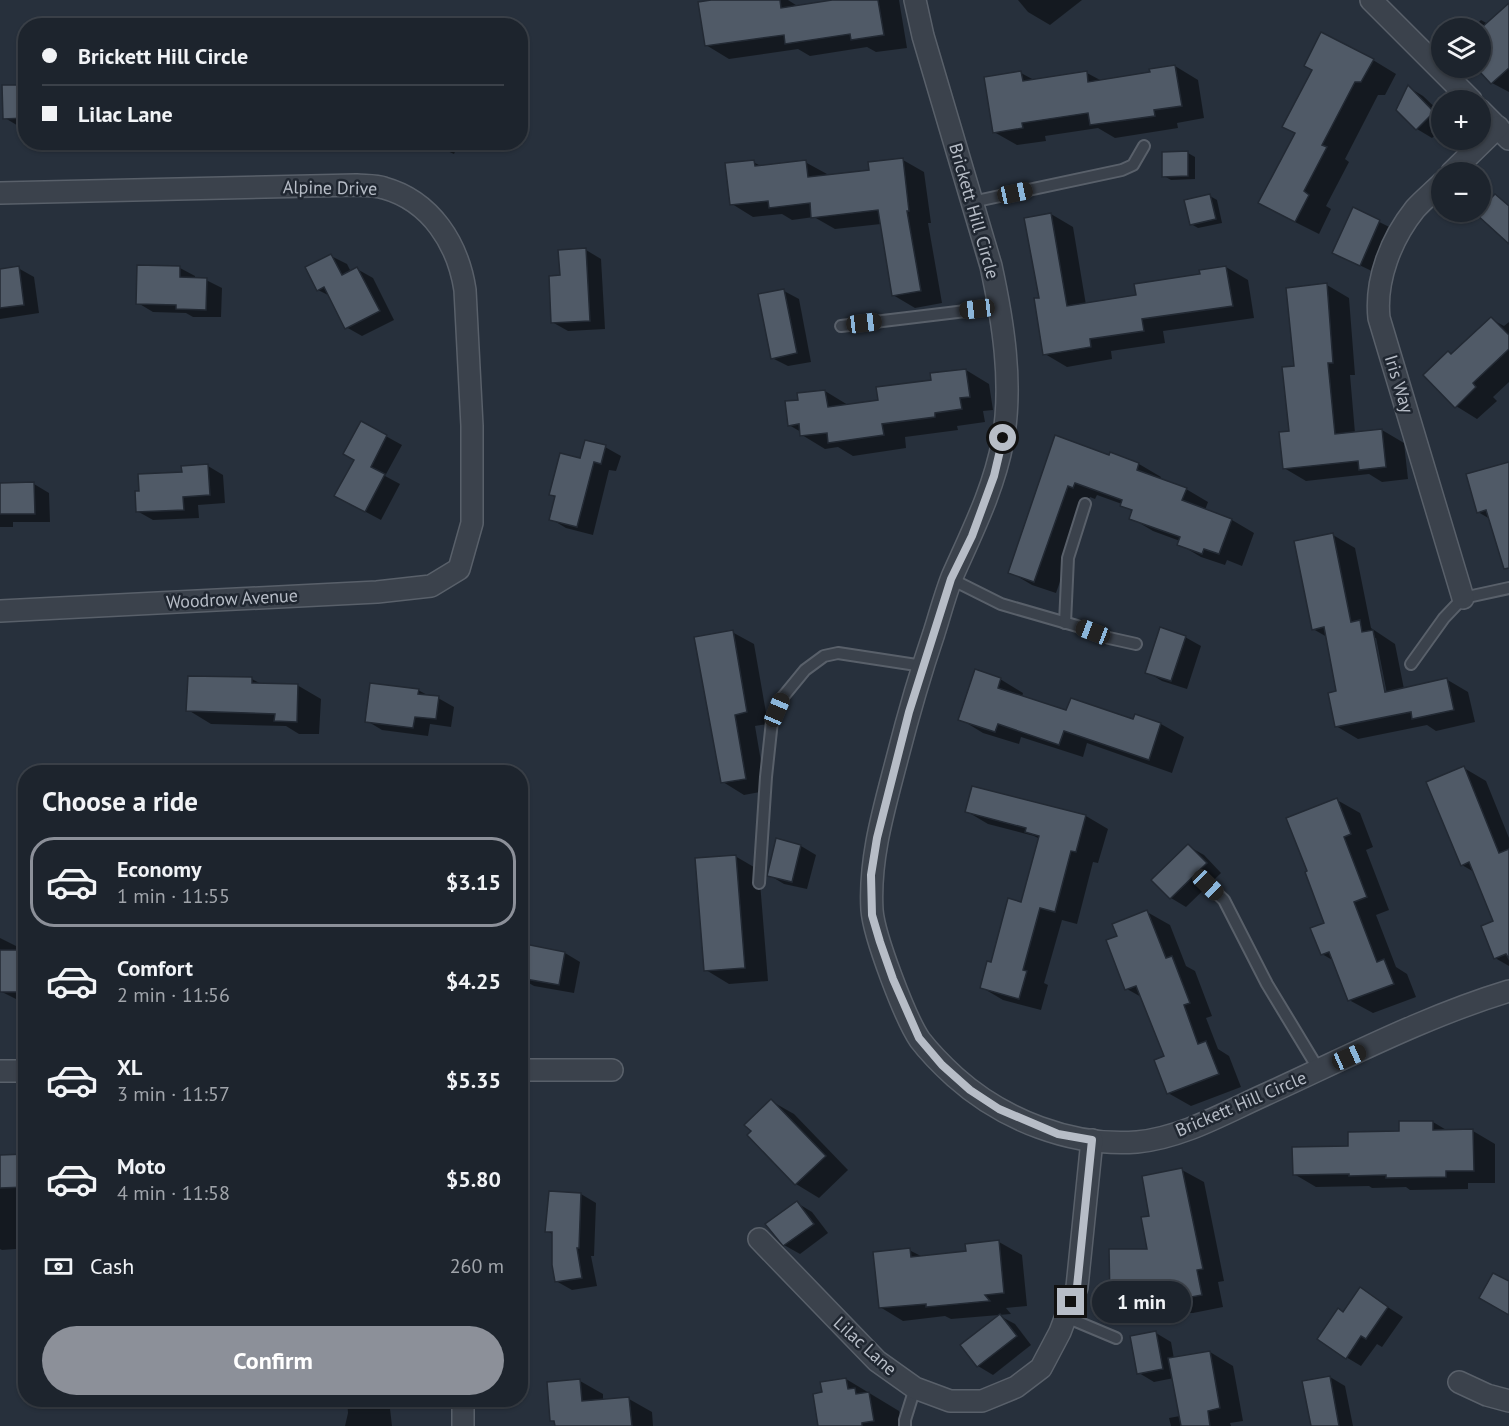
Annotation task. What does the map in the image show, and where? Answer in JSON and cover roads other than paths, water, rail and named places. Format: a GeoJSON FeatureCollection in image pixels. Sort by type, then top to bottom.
{"type":"FeatureCollection","features":[{"type":"Feature","properties":{"kind":"street","name":"Brickett Hill Circle"},"geometry":{"type":"LineString","coordinates":[[915,0],[923,36],[991,266],[999,307],[1007,399],[1003,438],[994,476],[972,536],[951,579],[923,666],[880,827],[873,866],[872,915],[900,997],[919,1038],[942,1065],[970,1090],[999,1109],[1058,1134],[1092,1140],[1138,1142],[1185,1131],[1440,1015],[1509,992]]}},
{"type":"Feature","properties":{"kind":"street"},"geometry":{"type":"LineString","coordinates":[[1371,0],[1461,90]]}},
{"type":"Feature","properties":{"kind":"street"},"geometry":{"type":"LineString","coordinates":[[1465,162],[1503,133],[1491,121]]}},
{"type":"Feature","properties":{"kind":"street","name":"Alpine Drive"},"geometry":{"type":"LineString","coordinates":[[0,193],[356,185],[381,187],[401,193],[419,204],[446,234],[456,252],[465,290],[472,426],[472,523],[459,569]]}},
{"type":"Feature","properties":{"kind":"street","name":"Iris Way"},"geometry":{"type":"LineString","coordinates":[[1431,194],[1415,209],[1403,226],[1385,267],[1378,301],[1379,318],[1463,598]]}},
{"type":"Feature","properties":{"kind":"street","name":"Woodrow Avenue"},"geometry":{"type":"LineString","coordinates":[[0,611],[377,592],[431,586],[459,569]]}},
{"type":"Feature","properties":{"kind":"street"},"geometry":{"type":"LineString","coordinates":[[528,1070],[612,1070]]}},
{"type":"Feature","properties":{"kind":"street"},"geometry":{"type":"LineString","coordinates":[[0,1071],[18,1071]]}},
{"type":"Feature","properties":{"kind":"street","name":"Lilac Lane"},"geometry":{"type":"LineString","coordinates":[[759,1239],[877,1361],[915,1388],[950,1401],[981,1401],[1016,1387],[1041,1368],[1060,1332],[1077,1287],[1092,1140]]}},
{"type":"Feature","properties":{"kind":"street"},"geometry":{"type":"LineString","coordinates":[[1459,1382],[1487,1395],[1509,1401]]}},
{"type":"Feature","properties":{"kind":"street"},"geometry":{"type":"LineString","coordinates":[[462,1426],[463,1407]]}},
{"type":"Feature","properties":{"kind":"lane"},"geometry":{"type":"LineString","coordinates":[[972,202],[1122,170],[1133,165],[1144,146]]}},
{"type":"Feature","properties":{"kind":"lane"},"geometry":{"type":"LineString","coordinates":[[841,326],[999,307]]}},
{"type":"Feature","properties":{"kind":"lane"},"geometry":{"type":"LineString","coordinates":[[1065,623],[1068,558],[1085,504]]}},
{"type":"Feature","properties":{"kind":"lane"},"geometry":{"type":"LineString","coordinates":[[951,579],[1000,604],[1109,638],[1136,644]]}},
{"type":"Feature","properties":{"kind":"lane"},"geometry":{"type":"LineString","coordinates":[[1411,664],[1444,618],[1463,598],[1509,588]]}},
{"type":"Feature","properties":{"kind":"lane"},"geometry":{"type":"LineString","coordinates":[[759,883],[772,721],[782,698],[805,670],[824,656],[838,653],[923,666]]}},
{"type":"Feature","properties":{"kind":"lane"},"geometry":{"type":"LineString","coordinates":[[1208,885],[1224,900],[1267,984],[1319,1070]]}},
{"type":"Feature","properties":{"kind":"lane"},"geometry":{"type":"LineString","coordinates":[[1066,1317],[1116,1338]]}},
{"type":"Feature","properties":{"kind":"lane"},"geometry":{"type":"LineString","coordinates":[[905,1426],[915,1388]]}}]}
